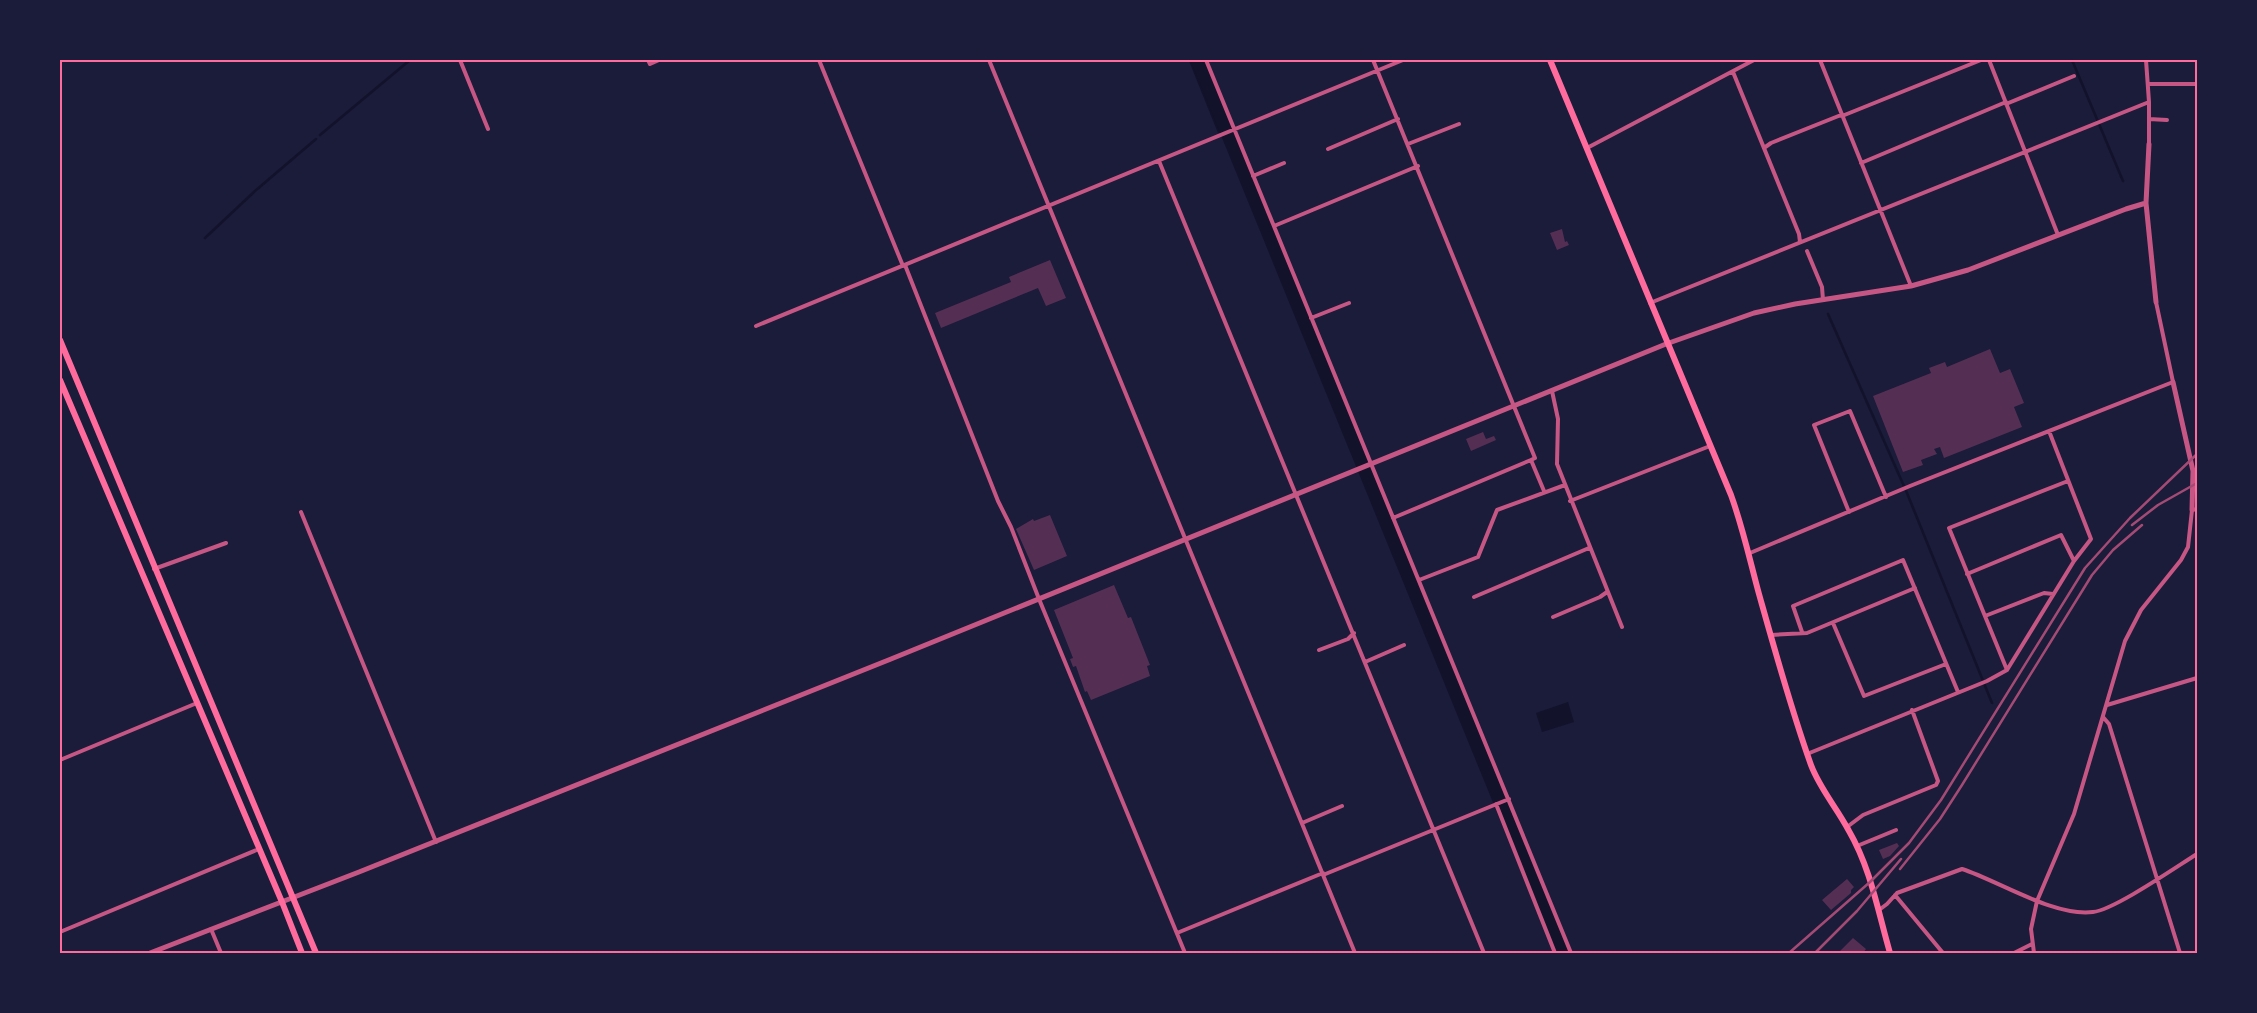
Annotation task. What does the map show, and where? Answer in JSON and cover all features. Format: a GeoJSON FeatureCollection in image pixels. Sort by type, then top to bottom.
{"type":"FeatureCollection","features":[{"type":"Feature","properties":{"kind":"main road"},"geometry":{"type":"LineString","coordinates":[[1550,60],[1615,219],[1642,279],[1666,344],[1688,388],[1738,513],[1771,635],[1807,754],[1815,776],[1857,846],[1876,897],[1890,953]]}},
{"type":"Feature","properties":{"kind":"main road"},"geometry":{"type":"LineString","coordinates":[[60,340],[154,569],[316,953]]}},
{"type":"Feature","properties":{"kind":"main road"},"geometry":{"type":"LineString","coordinates":[[60,380],[302,953]]}},
{"type":"Feature","properties":{"kind":"street"},"geometry":{"type":"LineString","coordinates":[[460,60],[488,129]]}},
{"type":"Feature","properties":{"kind":"street"},"geometry":{"type":"LineString","coordinates":[[648,60],[650,64],[659,60]]}},
{"type":"Feature","properties":{"kind":"street"},"geometry":{"type":"LineString","coordinates":[[819,60],[1185,953]]}},
{"type":"Feature","properties":{"kind":"street"},"geometry":{"type":"LineString","coordinates":[[989,60],[1355,953]]}},
{"type":"Feature","properties":{"kind":"street"},"geometry":{"type":"LineString","coordinates":[[1206,60],[1571,953]]}},
{"type":"Feature","properties":{"kind":"street"},"geometry":{"type":"LineString","coordinates":[[1373,60],[1418,166],[1535,458],[1393,518]]}},
{"type":"Feature","properties":{"kind":"street"},"geometry":{"type":"LineString","coordinates":[[756,326],[1403,60]]}},
{"type":"Feature","properties":{"kind":"street"},"geometry":{"type":"LineString","coordinates":[[1587,148],[1754,60]]}},
{"type":"Feature","properties":{"kind":"street"},"geometry":{"type":"LineString","coordinates":[[1820,60],[1910,286]]}},
{"type":"Feature","properties":{"kind":"street"},"geometry":{"type":"LineString","coordinates":[[1764,148],[1771,143],[1981,60]]}},
{"type":"Feature","properties":{"kind":"street"},"geometry":{"type":"LineString","coordinates":[[1989,60],[2058,235]]}},
{"type":"Feature","properties":{"kind":"street"},"geometry":{"type":"LineString","coordinates":[[2034,953],[2031,929],[2037,901],[2074,814],[2125,641],[2132,625],[2188,547],[2195,510],[2193,471],[2156,302],[2146,203],[2149,102],[2146,60]]}},
{"type":"Feature","properties":{"kind":"street"},"geometry":{"type":"LineString","coordinates":[[1733,72],[1800,242]]}},
{"type":"Feature","properties":{"kind":"street"},"geometry":{"type":"LineString","coordinates":[[1861,163],[2074,76]]}},
{"type":"Feature","properties":{"kind":"street"},"geometry":{"type":"LineString","coordinates":[[2148,84],[2197,84]]}},
{"type":"Feature","properties":{"kind":"street"},"geometry":{"type":"LineString","coordinates":[[1650,303],[2149,102]]}},
{"type":"Feature","properties":{"kind":"street"},"geometry":{"type":"LineString","coordinates":[[1328,149],[1398,119]]}},
{"type":"Feature","properties":{"kind":"street"},"geometry":{"type":"LineString","coordinates":[[2149,119],[2167,120]]}},
{"type":"Feature","properties":{"kind":"street"},"geometry":{"type":"LineString","coordinates":[[1408,144],[1459,124]]}},
{"type":"Feature","properties":{"kind":"street"},"geometry":{"type":"LineString","coordinates":[[1159,161],[1484,953]]}},
{"type":"Feature","properties":{"kind":"street"},"geometry":{"type":"LineString","coordinates":[[1253,176],[1284,163]]}},
{"type":"Feature","properties":{"kind":"street"},"geometry":{"type":"LineString","coordinates":[[1274,226],[1418,166]]}},
{"type":"Feature","properties":{"kind":"street"},"geometry":{"type":"LineString","coordinates":[[150,953],[436,842],[1296,496],[1666,344],[1738,317],[1795,304],[1910,286],[1968,270],[2126,208],[2146,203]]}},
{"type":"Feature","properties":{"kind":"street"},"geometry":{"type":"LineString","coordinates":[[1807,251],[1822,287],[1823,300]]}},
{"type":"Feature","properties":{"kind":"street"},"geometry":{"type":"LineString","coordinates":[[1311,318],[1349,303]]}},
{"type":"Feature","properties":{"kind":"street"},"geometry":{"type":"LineString","coordinates":[[1750,553],[1908,487],[2174,382]]}},
{"type":"Feature","properties":{"kind":"street"},"geometry":{"type":"LineString","coordinates":[[1552,391],[1558,419],[1557,464],[1570,501],[1622,627]]}},
{"type":"Feature","properties":{"kind":"street"},"geometry":{"type":"LineString","coordinates":[[1849,512],[1814,425],[1850,411],[1886,497]]}},
{"type":"Feature","properties":{"kind":"street"},"geometry":{"type":"LineString","coordinates":[[1807,754],[1980,684],[2007,670],[2074,561],[2091,539],[2048,431]]}},
{"type":"Feature","properties":{"kind":"street"},"geometry":{"type":"LineString","coordinates":[[1570,501],[1711,445]]}},
{"type":"Feature","properties":{"kind":"street"},"geometry":{"type":"LineString","coordinates":[[1531,460],[1544,491]]}},
{"type":"Feature","properties":{"kind":"street"},"geometry":{"type":"LineString","coordinates":[[2007,670],[1950,528],[2068,481]]}},
{"type":"Feature","properties":{"kind":"street"},"geometry":{"type":"LineString","coordinates":[[1419,580],[1478,557],[1497,510],[1544,491],[1565,485]]}},
{"type":"Feature","properties":{"kind":"street"},"geometry":{"type":"LineString","coordinates":[[301,512],[436,842]]}},
{"type":"Feature","properties":{"kind":"street"},"geometry":{"type":"LineString","coordinates":[[1967,574],[2061,535],[2074,561]]}},
{"type":"Feature","properties":{"kind":"street"},"geometry":{"type":"LineString","coordinates":[[154,569],[226,542]]}},
{"type":"Feature","properties":{"kind":"street"},"geometry":{"type":"LineString","coordinates":[[1474,597],[1590,548]]}},
{"type":"Feature","properties":{"kind":"street"},"geometry":{"type":"LineString","coordinates":[[1802,632],[1793,606],[1903,560],[1958,692]]}},
{"type":"Feature","properties":{"kind":"street"},"geometry":{"type":"LineString","coordinates":[[1771,635],[1807,633],[1915,588]]}},
{"type":"Feature","properties":{"kind":"street"},"geometry":{"type":"LineString","coordinates":[[1553,617],[1600,597],[1607,592]]}},
{"type":"Feature","properties":{"kind":"street"},"geometry":{"type":"LineString","coordinates":[[1985,616],[2044,593],[2053,594]]}},
{"type":"Feature","properties":{"kind":"street"},"geometry":{"type":"LineString","coordinates":[[1833,622],[1864,696],[1946,664]]}},
{"type":"Feature","properties":{"kind":"street"},"geometry":{"type":"LineString","coordinates":[[1319,650],[1348,639],[1354,633]]}},
{"type":"Feature","properties":{"kind":"street"},"geometry":{"type":"LineString","coordinates":[[1365,662],[1404,645]]}},
{"type":"Feature","properties":{"kind":"street"},"geometry":{"type":"LineString","coordinates":[[2107,705],[2197,678]]}},
{"type":"Feature","properties":{"kind":"street"},"geometry":{"type":"LineString","coordinates":[[60,760],[197,703]]}},
{"type":"Feature","properties":{"kind":"street"},"geometry":{"type":"LineString","coordinates":[[1847,827],[1863,815],[1936,785],[1938,781],[1912,710]]}},
{"type":"Feature","properties":{"kind":"street"},"geometry":{"type":"LineString","coordinates":[[2103,717],[2109,724],[2180,953]]}},
{"type":"Feature","properties":{"kind":"street"},"geometry":{"type":"LineString","coordinates":[[1177,933],[1508,800]]}},
{"type":"Feature","properties":{"kind":"street"},"geometry":{"type":"LineString","coordinates":[[1496,804],[1555,953]]}},
{"type":"Feature","properties":{"kind":"street"},"geometry":{"type":"LineString","coordinates":[[1302,823],[1342,806]]}},
{"type":"Feature","properties":{"kind":"street"},"geometry":{"type":"LineString","coordinates":[[1857,846],[1896,830]]}},
{"type":"Feature","properties":{"kind":"street"},"geometry":{"type":"LineString","coordinates":[[60,932],[259,849]]}},
{"type":"Feature","properties":{"kind":"street"},"geometry":{"type":"LineString","coordinates":[[1879,910],[1895,895],[1962,869],[2037,901],[2068,910],[2092,912],[2113,904],[2197,854]]}},
{"type":"Feature","properties":{"kind":"street"},"geometry":{"type":"LineString","coordinates":[[1895,895],[1943,953]]}},
{"type":"Feature","properties":{"kind":"street"},"geometry":{"type":"LineString","coordinates":[[211,928],[221,953]]}},
{"type":"Feature","properties":{"kind":"street"},"geometry":{"type":"LineString","coordinates":[[2014,953],[2032,944]]}},
{"type":"Feature","properties":{"kind":"shaded area"},"geometry":{"type":"Polygon","coordinates":[[[1568,702],[1574,722],[1542,732],[1536,713],[1568,702]]]}},
{"type":"Feature","properties":{"kind":"building"},"geometry":{"type":"Polygon","coordinates":[[[1562,229],[1565,242],[1567,241],[1569,245],[1557,250],[1550,233],[1562,229]]]}},
{"type":"Feature","properties":{"kind":"building"},"geometry":{"type":"Polygon","coordinates":[[[1050,260],[1066,298],[1046,306],[1038,288],[941,328],[935,313],[1011,282],[1009,277],[1050,260]]]}},
{"type":"Feature","properties":{"kind":"building"},"geometry":{"type":"Polygon","coordinates":[[[1990,349],[2000,373],[2010,369],[2024,403],[2014,407],[2022,427],[1944,458],[1940,447],[1934,449],[1937,454],[1921,460],[1923,465],[1903,472],[1873,396],[1931,373],[1929,368],[1945,362],[1947,367],[1990,349]]]}},
{"type":"Feature","properties":{"kind":"building"},"geometry":{"type":"Polygon","coordinates":[[[1483,432],[1486,439],[1494,436],[1496,440],[1471,451],[1466,439],[1483,432]]]}},
{"type":"Feature","properties":{"kind":"building"},"geometry":{"type":"Polygon","coordinates":[[[1050,515],[1067,556],[1034,570],[1016,529],[1033,519],[1034,521],[1050,515]]]}},
{"type":"Feature","properties":{"kind":"building"},"geometry":{"type":"Polygon","coordinates":[[[1114,585],[1128,618],[1131,617],[1150,665],[1147,666],[1150,676],[1091,700],[1087,691],[1085,692],[1076,666],[1073,667],[1070,659],[1073,658],[1054,610],[1114,585]]]}},
{"type":"Feature","properties":{"kind":"building"},"geometry":{"type":"Polygon","coordinates":[[[1897,843],[1899,846],[1890,856],[1883,859],[1879,850],[1897,843]]]}},
{"type":"Feature","properties":{"kind":"building"},"geometry":{"type":"Polygon","coordinates":[[[1847,879],[1854,887],[1851,893],[1831,910],[1822,900],[1847,879]]]}},
{"type":"Feature","properties":{"kind":"building"},"geometry":{"type":"Polygon","coordinates":[[[1853,938],[1866,949],[1863,953],[1838,953],[1853,938]]]}},
{"type":"Feature","properties":{"kind":"waterway"},"geometry":{"type":"LineString","coordinates":[[320,135],[410,60]]}},
{"type":"Feature","properties":{"kind":"waterway"},"geometry":{"type":"LineString","coordinates":[[1190,60],[1219,132]]}},
{"type":"Feature","properties":{"kind":"waterway"},"geometry":{"type":"LineString","coordinates":[[1199,60],[1563,953]]}},
{"type":"Feature","properties":{"kind":"waterway"},"geometry":{"type":"LineString","coordinates":[[2072,60],[2123,181]]}},
{"type":"Feature","properties":{"kind":"waterway"},"geometry":{"type":"LineString","coordinates":[[205,238],[255,191],[316,139]]}},
{"type":"Feature","properties":{"kind":"waterway"},"geometry":{"type":"LineString","coordinates":[[1828,314],[1907,493],[1992,703]]}},
{"type":"Feature","properties":{"kind":"railway"},"geometry":{"type":"LineString","coordinates":[[1789,953],[1870,882],[1909,843],[1941,800],[2085,568],[2130,518],[2197,454]]}},
{"type":"Feature","properties":{"kind":"railway"},"geometry":{"type":"LineString","coordinates":[[2132,525],[2158,505],[2197,483]]}},
{"type":"Feature","properties":{"kind":"railway"},"geometry":{"type":"LineString","coordinates":[[1900,869],[1940,819],[2092,575],[2113,550],[2142,525]]}},
{"type":"Feature","properties":{"kind":"railway"},"geometry":{"type":"LineString","coordinates":[[1815,953],[1857,911],[1901,859]]}}]}
